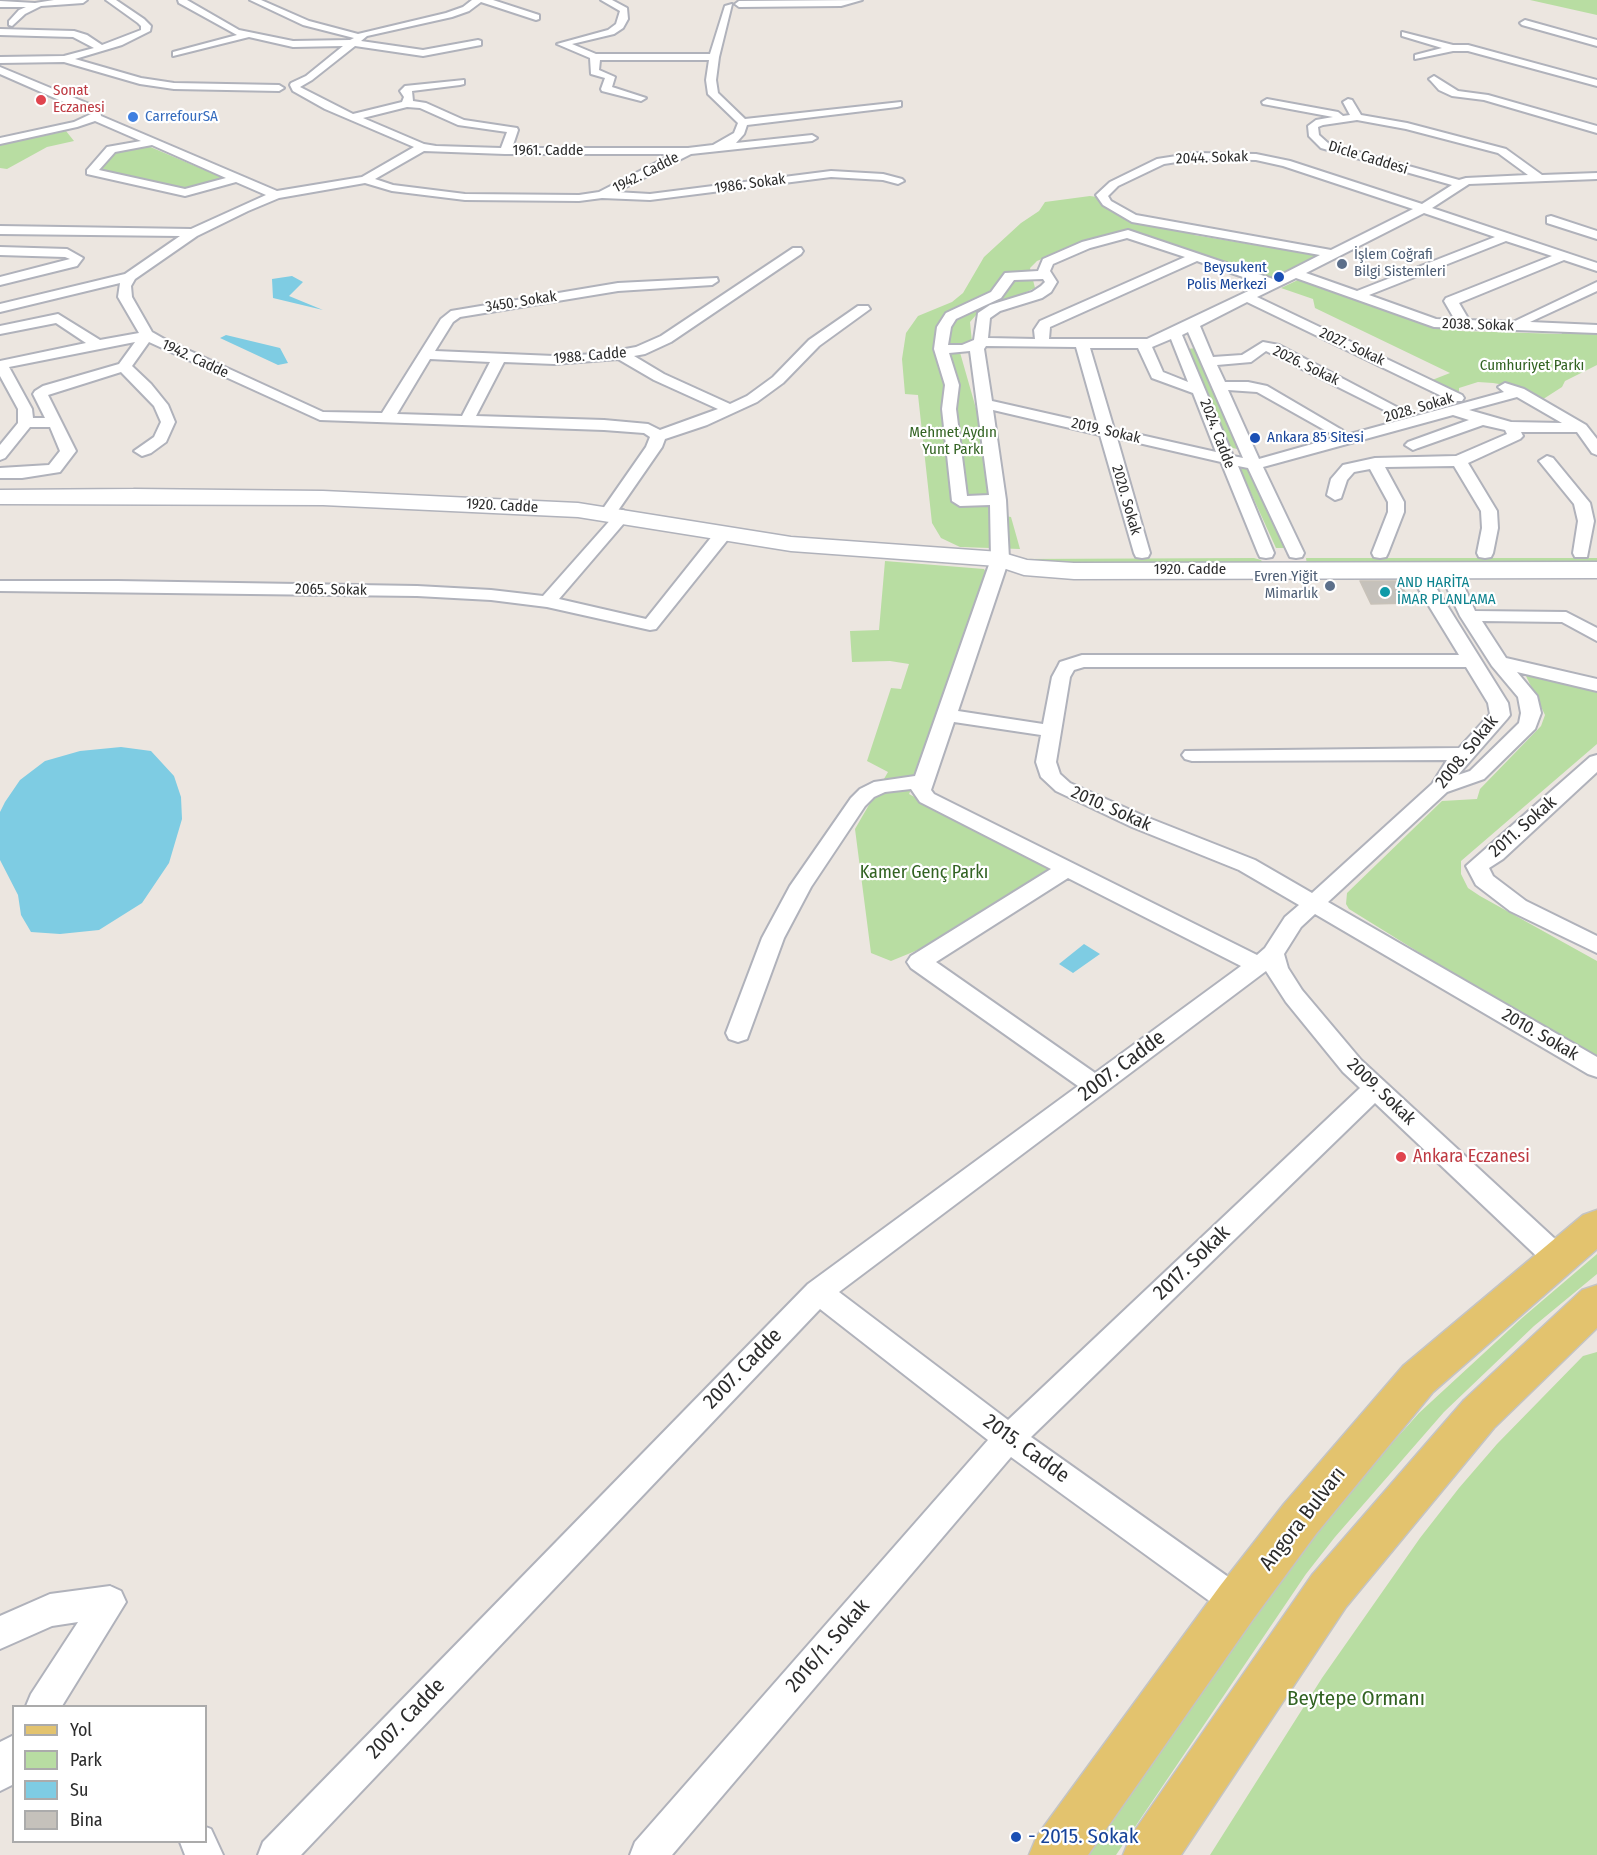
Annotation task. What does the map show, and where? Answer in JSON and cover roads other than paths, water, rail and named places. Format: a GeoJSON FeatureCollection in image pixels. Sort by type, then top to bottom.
{"type":"FeatureCollection","features":[{"type":"Feature","properties":{"kind":"main road","name":"1920. Cadde"},"geometry":{"type":"LineString","coordinates":[[0,497],[356,499],[615,514],[723,534],[828,547],[1000,560],[1023,567],[1074,571],[1269,561],[1452,570],[1592,558]]}},
{"type":"Feature","properties":{"kind":"main road","name":"1920. Cadde"},"geometry":{"type":"LineString","coordinates":[[1000,560],[1028,553],[1142,553],[1269,561]]}},
{"type":"Feature","properties":{"kind":"main road","name":"1920. Cadde"},"geometry":{"type":"LineString","coordinates":[[1300,561],[1380,553],[1485,553],[1592,558]]}},
{"type":"Feature","properties":{"kind":"main road","name":"Angora Bulvarı"},"geometry":{"type":"LineString","coordinates":[[1056,1855],[1237,1602],[1300,1519],[1418,1379],[1597,1226]]}},
{"type":"Feature","properties":{"kind":"main road"},"geometry":{"type":"LineString","coordinates":[[1150,1855],[1329,1591],[1479,1414],[1597,1302]]}},
{"type":"Feature","properties":{"kind":"street"},"geometry":{"type":"LineString","coordinates":[[12,23],[22,12],[42,3],[83,0]]}},
{"type":"Feature","properties":{"kind":"street"},"geometry":{"type":"LineString","coordinates":[[0,60],[65,59],[134,37],[146,28],[141,21],[110,0]]}},
{"type":"Feature","properties":{"kind":"street"},"geometry":{"type":"LineString","coordinates":[[182,0],[236,32],[293,44],[352,43],[423,53],[478,43]]}},
{"type":"Feature","properties":{"kind":"street"},"geometry":{"type":"LineString","coordinates":[[254,0],[306,23],[346,34],[364,34],[449,15],[466,9],[478,0]]}},
{"type":"Feature","properties":{"kind":"street"},"geometry":{"type":"LineString","coordinates":[[484,0],[536,17]]}},
{"type":"Feature","properties":{"kind":"street"},"geometry":{"type":"LineString","coordinates":[[605,0],[624,10],[624,19],[620,26],[611,32],[562,44],[595,57],[714,57]]}},
{"type":"Feature","properties":{"kind":"street"},"geometry":{"type":"LineString","coordinates":[[858,0],[841,3],[728,3],[714,57],[711,80],[713,94],[743,122],[897,104]]}},
{"type":"Feature","properties":{"kind":"street"},"geometry":{"type":"LineString","coordinates":[[0,4],[31,4]]}},
{"type":"Feature","properties":{"kind":"street"},"geometry":{"type":"LineString","coordinates":[[24,21],[30,24],[0,29],[12,23],[24,21]]}},
{"type":"Feature","properties":{"kind":"street"},"geometry":{"type":"LineString","coordinates":[[1525,23],[1597,43]]}},
{"type":"Feature","properties":{"kind":"street"},"geometry":{"type":"LineString","coordinates":[[0,29],[74,34],[84,37],[102,49]]}},
{"type":"Feature","properties":{"kind":"street"},"geometry":{"type":"LineString","coordinates":[[65,59],[140,81],[174,86],[296,87],[364,34]]}},
{"type":"Feature","properties":{"kind":"street"},"geometry":{"type":"LineString","coordinates":[[1406,34],[1453,48],[1476,50],[1597,83]]}},
{"type":"Feature","properties":{"kind":"street"},"geometry":{"type":"LineString","coordinates":[[176,54],[247,35]]}},
{"type":"Feature","properties":{"kind":"street"},"geometry":{"type":"LineString","coordinates":[[272,50],[293,44]]}},
{"type":"Feature","properties":{"kind":"street"},"geometry":{"type":"LineString","coordinates":[[1418,57],[1453,48]]}},
{"type":"Feature","properties":{"kind":"street"},"geometry":{"type":"LineString","coordinates":[[595,57],[594,72],[610,77],[606,89],[642,98]]}},
{"type":"Feature","properties":{"kind":"street"},"geometry":{"type":"LineString","coordinates":[[0,70],[90,108],[96,113],[95,117]]}},
{"type":"Feature","properties":{"kind":"street"},"geometry":{"type":"LineString","coordinates":[[1434,79],[1443,88],[1456,94],[1495,100],[1597,130]]}},
{"type":"Feature","properties":{"kind":"street"},"geometry":{"type":"LineString","coordinates":[[407,104],[410,97],[405,91],[409,88],[460,82]]}},
{"type":"Feature","properties":{"kind":"street","name":"1961. Cadde"},"geometry":{"type":"LineString","coordinates":[[296,87],[352,117],[422,147],[505,151],[688,151],[812,138]]}},
{"type":"Feature","properties":{"kind":"street"},"geometry":{"type":"LineString","coordinates":[[1267,102],[1407,126],[1502,151],[1538,177]]}},
{"type":"Feature","properties":{"kind":"street"},"geometry":{"type":"LineString","coordinates":[[1348,102],[1353,117]]}},
{"type":"Feature","properties":{"kind":"street"},"geometry":{"type":"LineString","coordinates":[[352,117],[407,104],[422,105],[462,123],[513,130],[505,151]]}},
{"type":"Feature","properties":{"kind":"street"},"geometry":{"type":"LineString","coordinates":[[0,141],[77,124],[95,117],[276,195]]}},
{"type":"Feature","properties":{"kind":"street","name":"Dicle Caddesi"},"geometry":{"type":"LineString","coordinates":[[1353,117],[1320,122],[1313,126],[1314,136],[1325,146],[1336,151],[1460,184]]}},
{"type":"Feature","properties":{"kind":"street"},"geometry":{"type":"LineString","coordinates":[[707,149],[733,140],[739,134],[743,122]]}},
{"type":"Feature","properties":{"kind":"street"},"geometry":{"type":"LineString","coordinates":[[153,142],[111,149],[91,172],[185,193],[238,178]]}},
{"type":"Feature","properties":{"kind":"street"},"geometry":{"type":"LineString","coordinates":[[365,180],[422,147]]}},
{"type":"Feature","properties":{"kind":"street","name":"1942. Cadde"},"geometry":{"type":"LineString","coordinates":[[658,436],[648,429],[631,426],[320,416],[161,344],[147,335],[125,297],[125,286],[129,277],[193,233],[255,202],[276,195],[365,180],[399,189],[465,197],[539,199],[602,195],[688,151]]}},
{"type":"Feature","properties":{"kind":"street","name":"2044. Sokak"},"geometry":{"type":"LineString","coordinates":[[1333,254],[1132,218],[1107,203],[1102,195],[1114,184],[1161,161],[1196,156],[1256,157],[1286,164],[1421,210]]}},
{"type":"Feature","properties":{"kind":"street","name":"1986. Sokak"},"geometry":{"type":"LineString","coordinates":[[602,195],[638,198],[663,196],[831,174],[883,177],[898,181]]}},
{"type":"Feature","properties":{"kind":"street","name":"Dicle Caddesi"},"geometry":{"type":"LineString","coordinates":[[1421,210],[1460,184],[1471,180],[1597,176]]}},
{"type":"Feature","properties":{"kind":"street"},"geometry":{"type":"LineString","coordinates":[[1178,338],[1192,324],[1421,210],[1563,256],[1594,263]]}},
{"type":"Feature","properties":{"kind":"street"},"geometry":{"type":"LineString","coordinates":[[1551,220],[1597,235]]}},
{"type":"Feature","properties":{"kind":"street"},"geometry":{"type":"LineString","coordinates":[[0,230],[193,233]]}},
{"type":"Feature","properties":{"kind":"street"},"geometry":{"type":"LineString","coordinates":[[1273,283],[1128,234],[1086,245],[1047,262],[1044,271],[1051,282],[1046,289],[1036,295],[995,308],[983,316],[981,342],[977,349],[998,500],[1000,560],[921,790],[927,798],[1069,868],[1266,960],[1293,922],[1314,903]]}},
{"type":"Feature","properties":{"kind":"street"},"geometry":{"type":"LineString","coordinates":[[1356,296],[1505,237]]}},
{"type":"Feature","properties":{"kind":"street"},"geometry":{"type":"LineString","coordinates":[[0,251],[67,253],[77,258],[73,262],[0,281]]}},
{"type":"Feature","properties":{"kind":"street","name":"1988. Cadde"},"geometry":{"type":"LineString","coordinates":[[425,356],[498,360],[576,360],[640,351],[666,339],[798,251]]}},
{"type":"Feature","properties":{"kind":"street"},"geometry":{"type":"LineString","coordinates":[[1465,325],[1451,301],[1563,256]]}},
{"type":"Feature","properties":{"kind":"street"},"geometry":{"type":"LineString","coordinates":[[1042,343],[1041,330],[1045,324],[1196,257]]}},
{"type":"Feature","properties":{"kind":"street","name":"2038. Sokak"},"geometry":{"type":"LineString","coordinates":[[1295,273],[1429,322],[1597,329]]}},
{"type":"Feature","properties":{"kind":"street"},"geometry":{"type":"LineString","coordinates":[[998,500],[960,501],[949,409],[952,385],[941,349],[944,327],[951,316],[996,295],[1010,276],[1047,275]]}},
{"type":"Feature","properties":{"kind":"street"},"geometry":{"type":"LineString","coordinates":[[0,308],[129,277]]}},
{"type":"Feature","properties":{"kind":"street","name":"3450. Sokak"},"geometry":{"type":"LineString","coordinates":[[387,418],[448,319],[463,312],[618,287],[712,280]]}},
{"type":"Feature","properties":{"kind":"street"},"geometry":{"type":"LineString","coordinates":[[1517,327],[1520,322],[1597,286]]}},
{"type":"Feature","properties":{"kind":"street","name":"2027. Sokak"},"geometry":{"type":"LineString","coordinates":[[1246,297],[1457,404]]}},
{"type":"Feature","properties":{"kind":"street"},"geometry":{"type":"LineString","coordinates":[[547,602],[615,514],[654,447],[658,436],[702,422],[752,399],[770,386],[814,343],[863,309]]}},
{"type":"Feature","properties":{"kind":"street"},"geometry":{"type":"LineString","coordinates":[[0,330],[57,318],[98,345]]}},
{"type":"Feature","properties":{"kind":"street","name":"2024. Cadde"},"geometry":{"type":"LineString","coordinates":[[1192,324],[1251,460],[1300,561]]}},
{"type":"Feature","properties":{"kind":"street"},"geometry":{"type":"LineString","coordinates":[[0,455],[26,423],[25,409],[0,365],[147,335]]}},
{"type":"Feature","properties":{"kind":"street"},"geometry":{"type":"LineString","coordinates":[[0,474],[22,474],[54,469],[68,451],[56,422],[40,394],[48,389],[124,367],[147,335]]}},
{"type":"Feature","properties":{"kind":"street"},"geometry":{"type":"LineString","coordinates":[[941,349],[964,349],[981,342],[1143,343],[1161,338],[1178,338],[1201,344]]}},
{"type":"Feature","properties":{"kind":"street","name":"2024. Cadde"},"geometry":{"type":"LineString","coordinates":[[1178,338],[1269,561]]}},
{"type":"Feature","properties":{"kind":"street"},"geometry":{"type":"LineString","coordinates":[[1143,343],[1157,375],[1200,391]]}},
{"type":"Feature","properties":{"kind":"street","name":"2020. Sokak"},"geometry":{"type":"LineString","coordinates":[[1082,344],[1142,553]]}},
{"type":"Feature","properties":{"kind":"street","name":"2026. Sokak"},"geometry":{"type":"LineString","coordinates":[[1209,362],[1246,359],[1263,346],[1274,348],[1401,413]]}},
{"type":"Feature","properties":{"kind":"street"},"geometry":{"type":"LineString","coordinates":[[622,355],[659,377],[730,409]]}},
{"type":"Feature","properties":{"kind":"street"},"geometry":{"type":"LineString","coordinates":[[467,420],[498,360]]}},
{"type":"Feature","properties":{"kind":"street"},"geometry":{"type":"LineString","coordinates":[[124,367],[146,387],[161,405],[168,422],[162,439],[142,451]]}},
{"type":"Feature","properties":{"kind":"street","name":"2028. Sokak"},"geometry":{"type":"LineString","coordinates":[[1251,460],[1457,404],[1489,386],[1501,385],[1519,392],[1581,428]]}},
{"type":"Feature","properties":{"kind":"street"},"geometry":{"type":"LineString","coordinates":[[1220,386],[1248,386],[1262,389],[1337,433]]}},
{"type":"Feature","properties":{"kind":"street","name":"2019. Sokak"},"geometry":{"type":"LineString","coordinates":[[986,404],[1226,459],[1251,460]]}},
{"type":"Feature","properties":{"kind":"street","name":"2028. Sokak"},"geometry":{"type":"LineString","coordinates":[[1251,460],[1401,413],[1457,404],[1484,420],[1511,427],[1581,428]]}},
{"type":"Feature","properties":{"kind":"street"},"geometry":{"type":"LineString","coordinates":[[1413,445],[1484,420]]}},
{"type":"Feature","properties":{"kind":"street"},"geometry":{"type":"LineString","coordinates":[[26,423],[56,422]]}},
{"type":"Feature","properties":{"kind":"street"},"geometry":{"type":"LineString","coordinates":[[1335,495],[1339,479],[1349,468],[1375,463],[1459,461],[1515,436],[1511,427]]}},
{"type":"Feature","properties":{"kind":"street"},"geometry":{"type":"LineString","coordinates":[[1581,428],[1597,450]]}},
{"type":"Feature","properties":{"kind":"street"},"geometry":{"type":"LineString","coordinates":[[1459,461],[1489,511],[1490,528],[1485,553]]}},
{"type":"Feature","properties":{"kind":"street"},"geometry":{"type":"LineString","coordinates":[[1547,461],[1582,503],[1592,558]]}},
{"type":"Feature","properties":{"kind":"street"},"geometry":{"type":"LineString","coordinates":[[1375,463],[1396,502],[1396,513],[1380,553]]}},
{"type":"Feature","properties":{"kind":"street","name":"2065. Sokak"},"geometry":{"type":"LineString","coordinates":[[0,586],[445,592],[547,602],[650,625],[723,534]]}},
{"type":"Feature","properties":{"kind":"street","name":"2008. Sokak"},"geometry":{"type":"LineString","coordinates":[[1314,903],[1440,788],[1454,764],[1500,715],[1498,703],[1416,570]]}},
{"type":"Feature","properties":{"kind":"street"},"geometry":{"type":"LineString","coordinates":[[1440,788],[1477,775],[1528,724],[1531,713],[1527,696],[1499,662],[1469,616],[1455,586],[1452,570]]}},
{"type":"Feature","properties":{"kind":"street"},"geometry":{"type":"LineString","coordinates":[[1469,616],[1566,617],[1597,636]]}},
{"type":"Feature","properties":{"kind":"street","name":"2010. Sokak"},"geometry":{"type":"LineString","coordinates":[[1472,662],[1082,661],[1067,666],[1061,677],[1046,762],[1051,777],[1063,787],[1139,822],[1247,865],[1597,1068]]}},
{"type":"Feature","properties":{"kind":"street"},"geometry":{"type":"LineString","coordinates":[[1499,662],[1597,685]]}},
{"type":"Feature","properties":{"kind":"street"},"geometry":{"type":"LineString","coordinates":[[945,715],[1051,731]]}},
{"type":"Feature","properties":{"kind":"street"},"geometry":{"type":"LineString","coordinates":[[1192,755],[1464,754]]}},
{"type":"Feature","properties":{"kind":"street","name":"2011. Sokak"},"geometry":{"type":"LineString","coordinates":[[1597,761],[1495,854],[1476,866],[1484,880],[1518,906],[1597,945]]}},
{"type":"Feature","properties":{"kind":"street"},"geometry":{"type":"LineString","coordinates":[[738,1033],[773,938],[801,886],[858,802],[867,793],[881,786],[922,782]]}},
{"type":"Feature","properties":{"kind":"street"},"geometry":{"type":"LineString","coordinates":[[1069,868],[919,962],[1096,1086]]}},
{"type":"Feature","properties":{"kind":"street","name":"2007. Cadde"},"geometry":{"type":"LineString","coordinates":[[276,1855],[818,1292],[1266,960]]}},
{"type":"Feature","properties":{"kind":"street","name":"2009. Sokak"},"geometry":{"type":"LineString","coordinates":[[1266,960],[1277,969],[1294,996],[1352,1066],[1557,1258]]}},
{"type":"Feature","properties":{"kind":"street","name":"2017. Sokak"},"geometry":{"type":"LineString","coordinates":[[1009,1438],[1375,1088]]}},
{"type":"Feature","properties":{"kind":"street","name":"2015. Cadde"},"geometry":{"type":"LineString","coordinates":[[818,1292],[1009,1438],[1237,1602]]}},
{"type":"Feature","properties":{"kind":"street","name":"2016/1. Sokak"},"geometry":{"type":"LineString","coordinates":[[648,1855],[1009,1438]]}},
{"type":"Feature","properties":{"kind":"street"},"geometry":{"type":"LineString","coordinates":[[0,1633],[50,1610],[110,1602],[44,1705]]}},
{"type":"Feature","properties":{"kind":"street"},"geometry":{"type":"LineString","coordinates":[[0,1773],[12,1755]]}},
{"type":"Feature","properties":{"kind":"water"},"geometry":{"type":"Polygon","coordinates":[[[292,276],[303,282],[289,296],[323,310],[273,298],[272,279],[292,276]]]}},
{"type":"Feature","properties":{"kind":"water"},"geometry":{"type":"Polygon","coordinates":[[[226,335],[280,348],[288,363],[278,365],[220,338],[226,335]]]}},
{"type":"Feature","properties":{"kind":"water"},"geometry":{"type":"Polygon","coordinates":[[[121,747],[151,751],[174,776],[181,797],[182,819],[169,863],[142,903],[99,930],[60,934],[31,932],[21,915],[18,895],[0,860],[0,812],[20,780],[45,761],[80,751],[121,747]]]}},
{"type":"Feature","properties":{"kind":"water"},"geometry":{"type":"Polygon","coordinates":[[[1084,944],[1100,954],[1073,973],[1059,964],[1084,944]]]}},
{"type":"Feature","properties":{"kind":"place","name":"Sonat Eczanesi"},"geometry":{"type":"Point","coordinates":[41,100]}},
{"type":"Feature","properties":{"kind":"place","name":"CarrefourSA"},"geometry":{"type":"Point","coordinates":[133,117]}},
{"type":"Feature","properties":{"kind":"place","name":"İşlem Coğrafi Bilgi Sistemleri"},"geometry":{"type":"Point","coordinates":[1342,264]}},
{"type":"Feature","properties":{"kind":"place","name":"Beysukent Polis Merkezi"},"geometry":{"type":"Point","coordinates":[1279,277]}},
{"type":"Feature","properties":{"kind":"place","name":"Ankara 85 Sitesi"},"geometry":{"type":"Point","coordinates":[1255,438]}},
{"type":"Feature","properties":{"kind":"place","name":"Evren Yiğit Mimarlık"},"geometry":{"type":"Point","coordinates":[1330,586]}},
{"type":"Feature","properties":{"kind":"place","name":"AND HARİTA İMAR PLANLAMA"},"geometry":{"type":"Point","coordinates":[1385,592]}},
{"type":"Feature","properties":{"kind":"place","name":"Ankara Eczanesi"},"geometry":{"type":"Point","coordinates":[1401,1157]}},
{"type":"Feature","properties":{"kind":"place","name":"- 2015. Sokak"},"geometry":{"type":"Point","coordinates":[1016,1837]}},
{"type":"Feature","properties":{"kind":"park label","name":"Cumhuriyet Parkı"},"geometry":{"type":"Point","coordinates":[1532,366]}},
{"type":"Feature","properties":{"kind":"park label","name":"Mehmet Aydın Yunt Parkı"},"geometry":{"type":"Point","coordinates":[953,442]}},
{"type":"Feature","properties":{"kind":"park label","name":"Kamer Genç Parkı"},"geometry":{"type":"Point","coordinates":[924,873]}},
{"type":"Feature","properties":{"kind":"park label","name":"Beytepe Ormanı"},"geometry":{"type":"Point","coordinates":[1356,1699]}}]}
